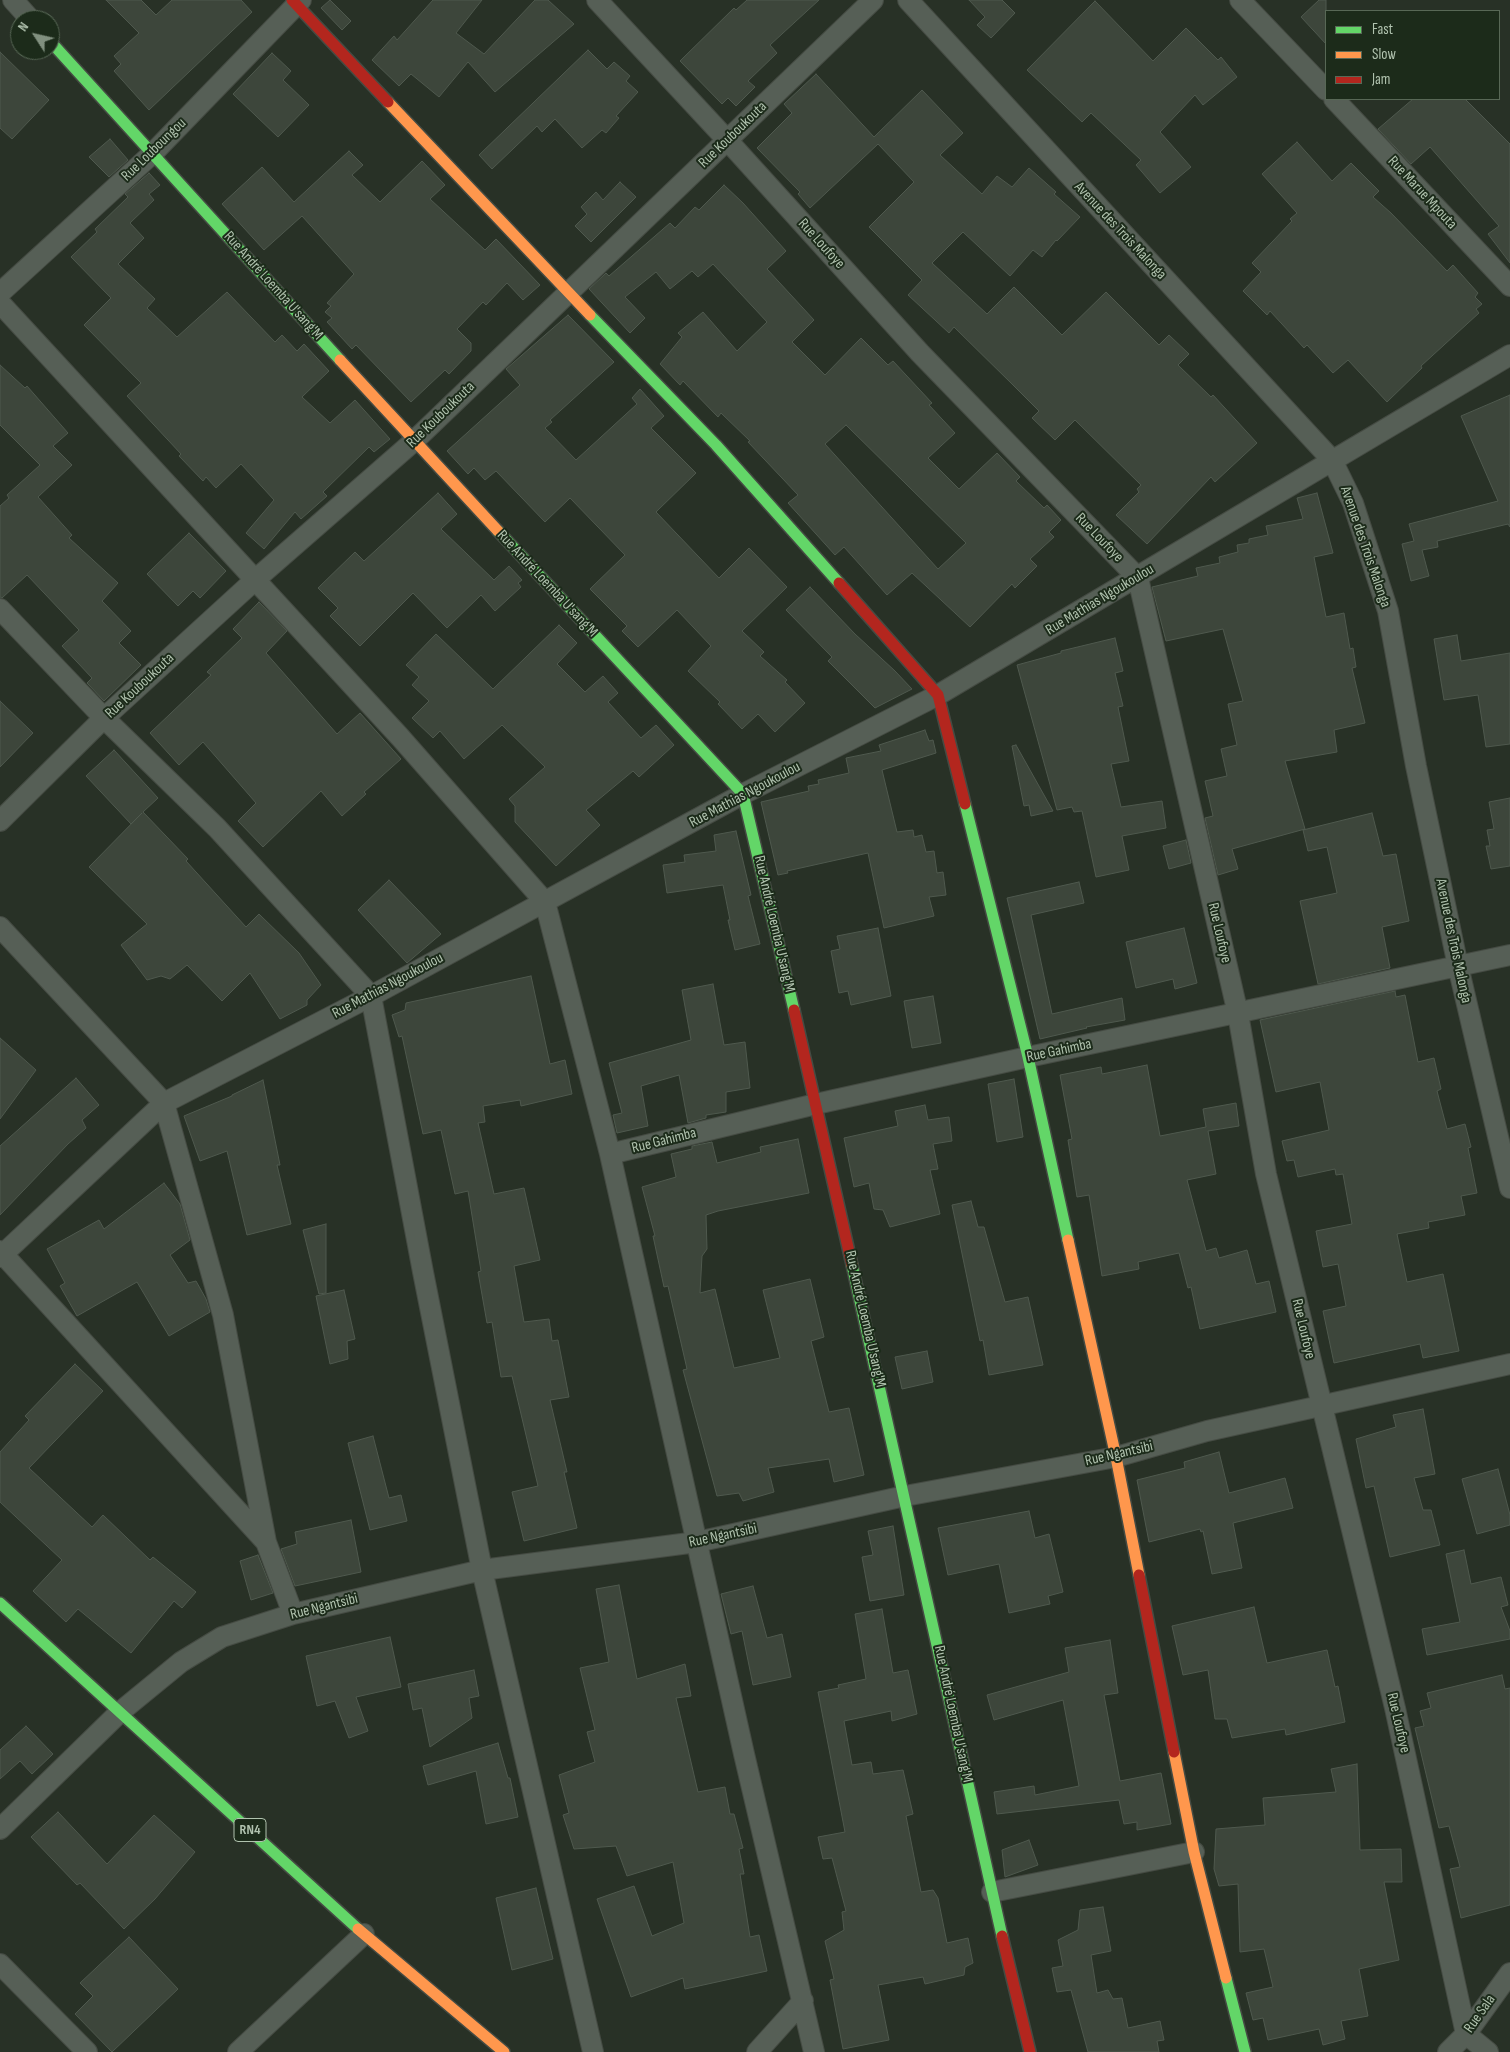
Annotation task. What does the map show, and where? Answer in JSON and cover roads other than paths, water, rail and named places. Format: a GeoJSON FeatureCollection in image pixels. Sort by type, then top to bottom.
{"type":"FeatureCollection","features":[{"type":"Feature","properties":{"kind":"main road"},"geometry":{"type":"LineString","coordinates":[[296,1],[568,292],[716,445],[938,696],[1028,1057],[1116,1456],[1194,1852],[1245,2052]]}},
{"type":"Feature","properties":{"kind":"main road","name":"Rue André Loemba U'sang'M"},"geometry":{"type":"LineString","coordinates":[[60,52],[414,441],[743,794],[816,1104],[992,1892],[1030,2052]]}},
{"type":"Feature","properties":{"kind":"main road","name":"RN4"},"geometry":{"type":"LineString","coordinates":[[0,1603],[364,1934],[504,2052]]}},
{"type":"Feature","properties":{"kind":"street"},"geometry":{"type":"LineString","coordinates":[[13,0],[22,10]]}},
{"type":"Feature","properties":{"kind":"street","name":"Rue Loufoye"},"geometry":{"type":"LineString","coordinates":[[597,0],[920,353],[1138,578],[1238,1014],[1266,1174],[1395,1708],[1466,2034]]}},
{"type":"Feature","properties":{"kind":"street","name":"Rue Kouboukouta"},"geometry":{"type":"LineString","coordinates":[[0,821],[104,718],[256,579],[414,441],[873,0]]}},
{"type":"Feature","properties":{"kind":"street","name":"Avenue des Trois Malonga"},"geometry":{"type":"LineString","coordinates":[[908,0],[1332,460],[1353,503],[1388,611],[1416,766],[1458,966],[1510,1188]]}},
{"type":"Feature","properties":{"kind":"street"},"geometry":{"type":"LineString","coordinates":[[1240,0],[1325,89]]}},
{"type":"Feature","properties":{"kind":"street","name":"Rue Louboungou"},"geometry":{"type":"LineString","coordinates":[[0,294],[153,154],[296,1]]}},
{"type":"Feature","properties":{"kind":"street","name":"Rue Marue Mpouta"},"geometry":{"type":"LineString","coordinates":[[1335,100],[1510,286]]}},
{"type":"Feature","properties":{"kind":"street"},"geometry":{"type":"LineString","coordinates":[[0,303],[400,737],[545,902],[610,1154],[744,1754],[814,2052]]}},
{"type":"Feature","properties":{"kind":"street","name":"Rue Mathias Ngoukoulou"},"geometry":{"type":"LineString","coordinates":[[1,1254],[164,1103],[371,996],[743,794],[938,696],[1510,355]]}},
{"type":"Feature","properties":{"kind":"street"},"geometry":{"type":"LineString","coordinates":[[0,609],[104,718],[217,828],[371,996],[421,1263],[482,1570],[593,2052]]}},
{"type":"Feature","properties":{"kind":"street"},"geometry":{"type":"LineString","coordinates":[[0,927],[164,1103],[223,1315],[266,1542],[292,1614]]}},
{"type":"Feature","properties":{"kind":"street","name":"Rue Gahimba"},"geometry":{"type":"LineString","coordinates":[[610,1154],[816,1104],[1028,1057],[1510,955]]}},
{"type":"Feature","properties":{"kind":"street"},"geometry":{"type":"LineString","coordinates":[[1,1254],[266,1542]]}},
{"type":"Feature","properties":{"kind":"street","name":"Rue Ngantsibi"},"geometry":{"type":"LineString","coordinates":[[0,1829],[120,1712],[181,1662],[222,1637],[292,1614],[482,1570],[697,1542],[905,1496],[1116,1456],[1207,1431],[1510,1364]]}},
{"type":"Feature","properties":{"kind":"street"},"geometry":{"type":"LineString","coordinates":[[992,1892],[1194,1852]]}},
{"type":"Feature","properties":{"kind":"street"},"geometry":{"type":"LineString","coordinates":[[238,2052],[364,1934]]}},
{"type":"Feature","properties":{"kind":"street"},"geometry":{"type":"LineString","coordinates":[[0,1964],[87,2052]]}},
{"type":"Feature","properties":{"kind":"street","name":"Rue Sala"},"geometry":{"type":"LineString","coordinates":[[1448,2052],[1466,2034],[1510,1973]]}},
{"type":"Feature","properties":{"kind":"street"},"geometry":{"type":"LineString","coordinates":[[757,2052],[803,2001]]}},
{"type":"Feature","properties":{"kind":"street"},"geometry":{"type":"LineString","coordinates":[[1466,2034],[1488,2052]]}}]}
